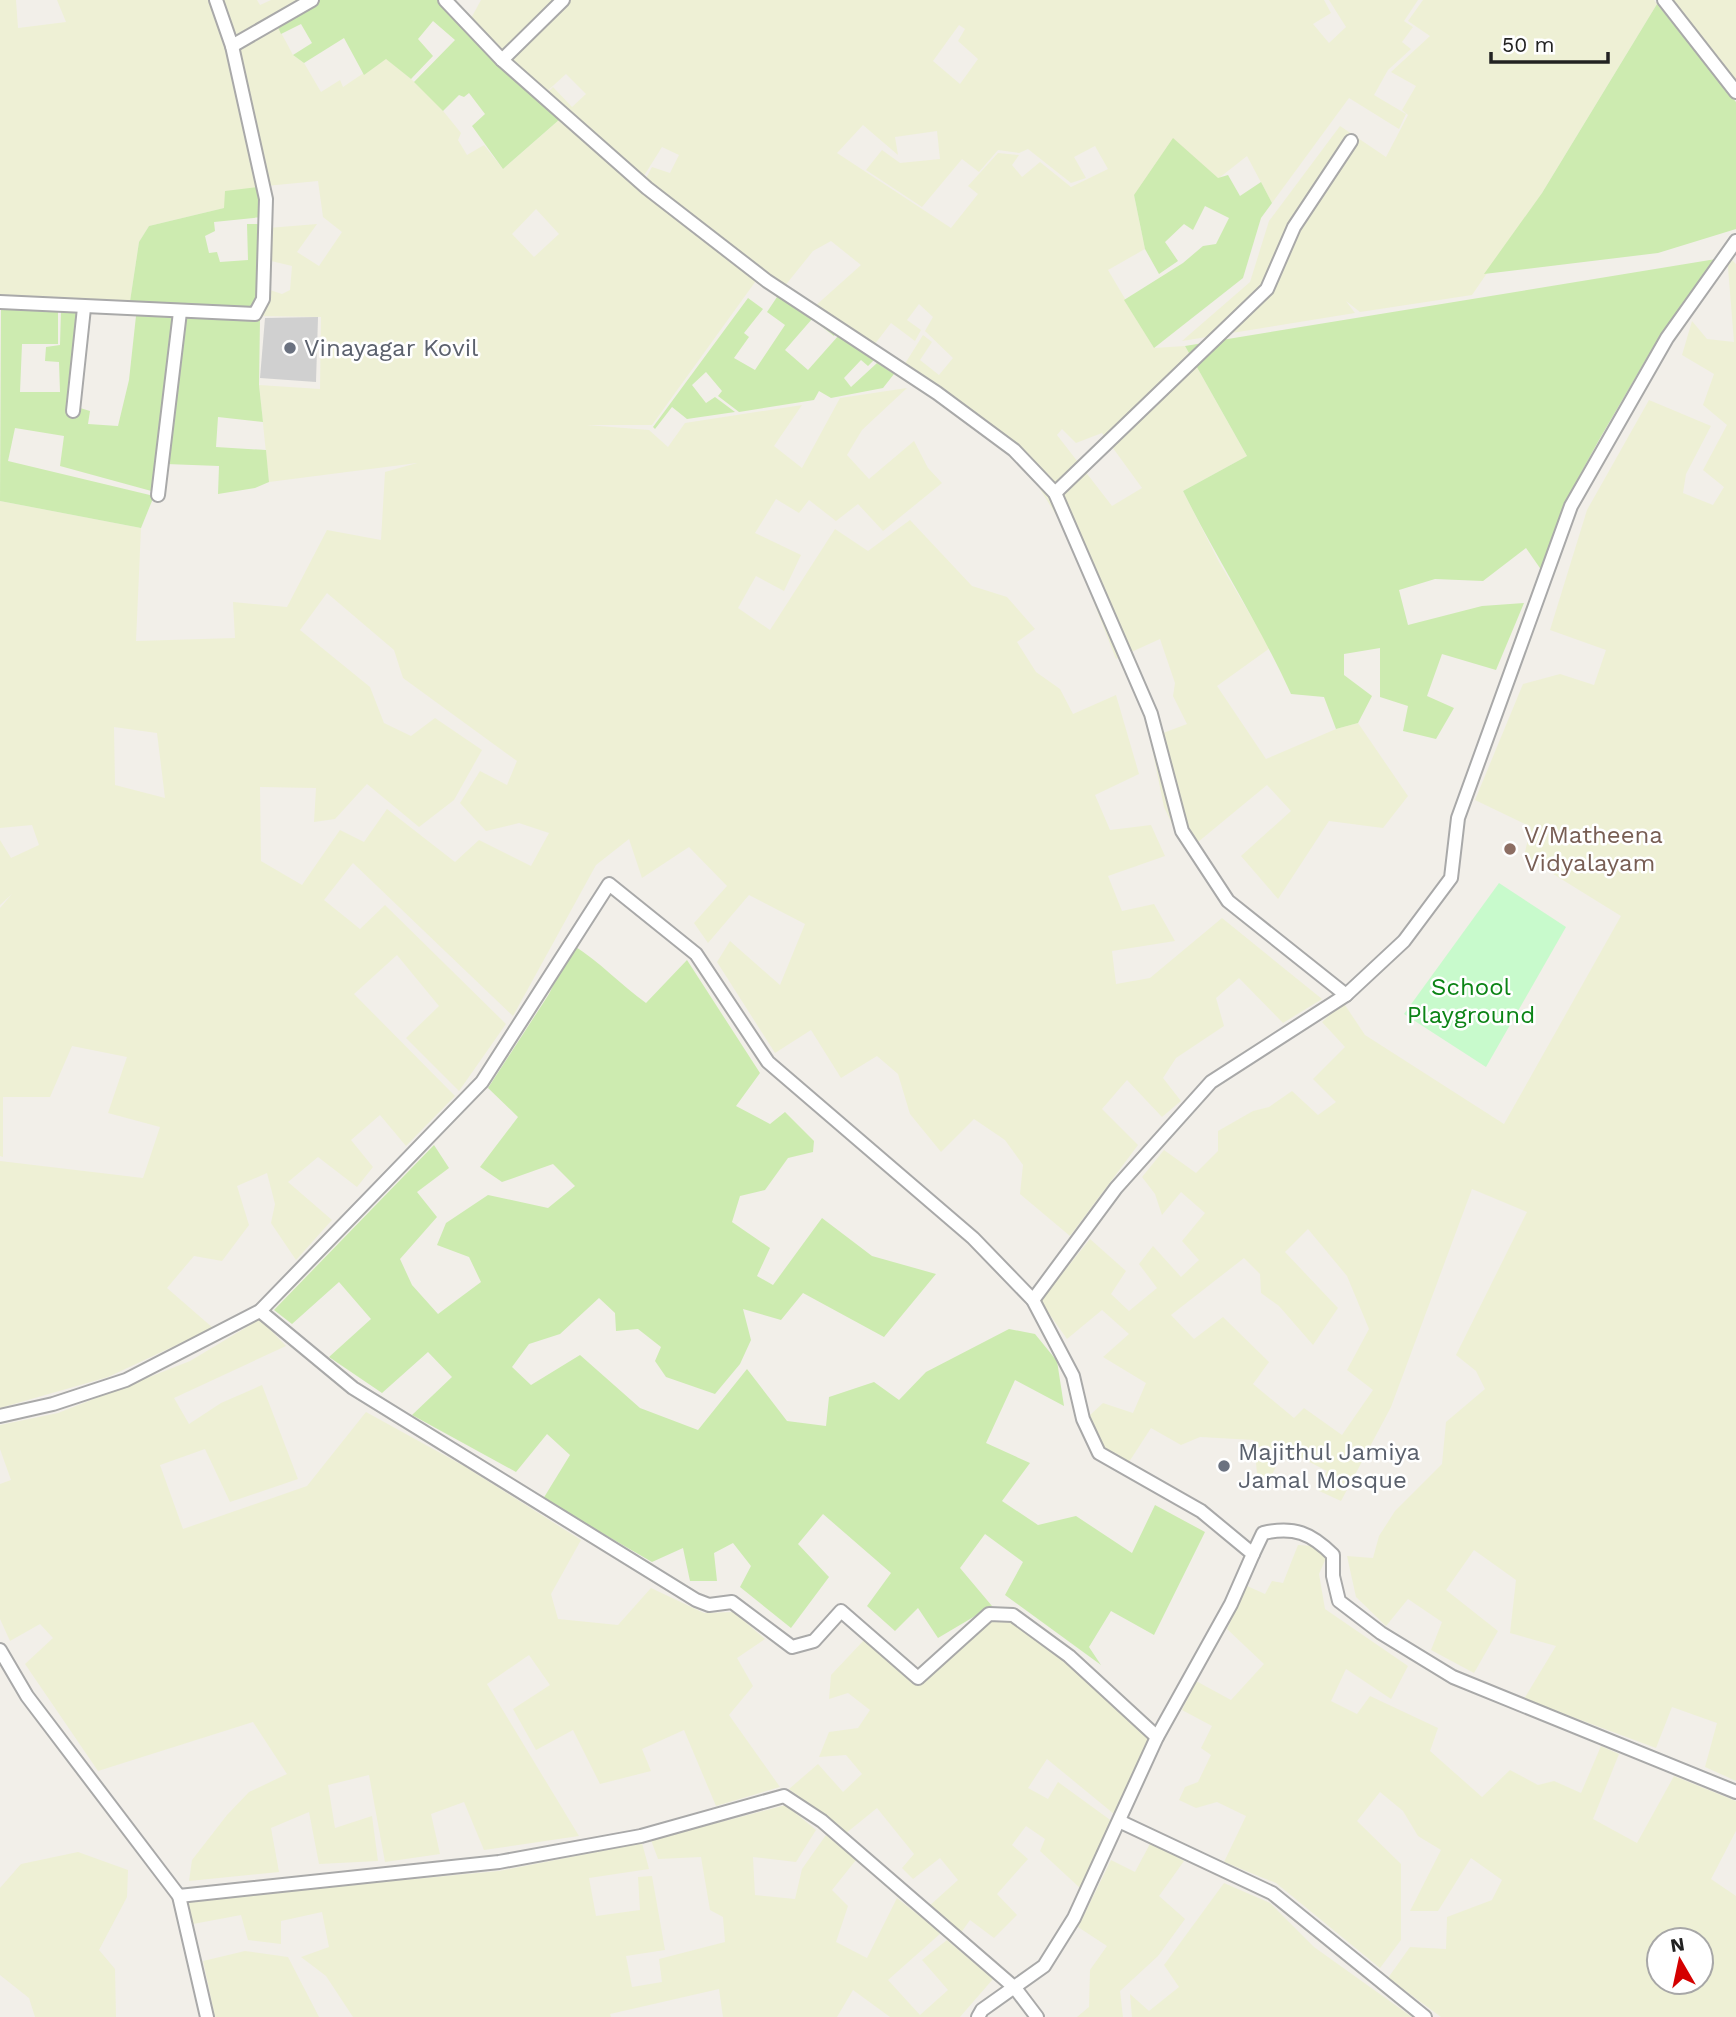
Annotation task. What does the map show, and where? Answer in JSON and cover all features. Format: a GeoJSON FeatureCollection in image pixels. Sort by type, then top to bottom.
{"type":"FeatureCollection","features":[{"type":"Feature","properties":{"kind":"street"},"geometry":{"type":"LineString","coordinates":[[0,302],[255,314],[263,299],[266,199],[232,46],[216,0]]}},
{"type":"Feature","properties":{"kind":"street"},"geometry":{"type":"LineString","coordinates":[[232,46],[312,0]]}},
{"type":"Feature","properties":{"kind":"street"},"geometry":{"type":"LineString","coordinates":[[445,0],[502,60],[647,188],[767,281],[937,393],[1014,450],[1055,493],[1151,714],[1182,831],[1228,901],[1346,995]]}},
{"type":"Feature","properties":{"kind":"street"},"geometry":{"type":"LineString","coordinates":[[502,60],[563,0]]}},
{"type":"Feature","properties":{"kind":"street"},"geometry":{"type":"LineString","coordinates":[[1664,0],[1736,92]]}},
{"type":"Feature","properties":{"kind":"street"},"geometry":{"type":"LineString","coordinates":[[1055,493],[1267,289],[1294,227],[1351,141]]}},
{"type":"Feature","properties":{"kind":"street"},"geometry":{"type":"LineString","coordinates":[[1033,1300],[1116,1188],[1211,1082],[1346,995],[1404,941],[1451,878],[1458,818],[1571,506],[1667,338],[1736,241]]}},
{"type":"Feature","properties":{"kind":"street"},"geometry":{"type":"LineString","coordinates":[[73,411],[83,308]]}},
{"type":"Feature","properties":{"kind":"street"},"geometry":{"type":"LineString","coordinates":[[158,495],[180,312]]}},
{"type":"Feature","properties":{"kind":"street"},"geometry":{"type":"LineString","coordinates":[[0,1416],[53,1404],[126,1380],[260,1311],[482,1082],[609,884],[695,954],[768,1062],[973,1238],[1033,1300],[1073,1376],[1083,1419],[1099,1452],[1201,1511],[1253,1554]]}},
{"type":"Feature","properties":{"kind":"street"},"geometry":{"type":"LineString","coordinates":[[260,1311],[353,1388],[696,1600],[709,1605],[732,1602],[792,1647],[814,1641],[841,1611],[918,1678],[989,1614],[1013,1615],[1069,1656],[1157,1737]]}},
{"type":"Feature","properties":{"kind":"street"},"geometry":{"type":"LineString","coordinates":[[978,2017],[982,2010],[1044,1966],[1074,1918],[1121,1822],[1157,1737],[1231,1604],[1263,1534],[1286,1528],[1318,1540],[1334,1555],[1333,1576],[1339,1601],[1381,1633],[1453,1677],[1736,1792]]}},
{"type":"Feature","properties":{"kind":"street"},"geometry":{"type":"LineString","coordinates":[[0,1650],[27,1696],[179,1896],[207,2017]]}},
{"type":"Feature","properties":{"kind":"street"},"geometry":{"type":"LineString","coordinates":[[179,1896],[499,1862],[641,1836],[784,1797],[822,1821],[1015,1988],[1037,2017]]}},
{"type":"Feature","properties":{"kind":"street"},"geometry":{"type":"LineString","coordinates":[[1121,1822],[1272,1894],[1425,2017]]}},
{"type":"Feature","properties":{"kind":"shaded area","name":"Vinayagar Kovil"},"geometry":{"type":"Polygon","coordinates":[[[318,317],[316,382],[260,378],[265,318],[318,317]]]}},
{"type":"Feature","properties":{"kind":"green space"},"geometry":{"type":"Polygon","coordinates":[[[0,0],[16,0],[18,28],[66,22],[57,0],[214,0],[229,47],[259,187],[224,208],[149,226],[139,242],[129,308],[0,299],[0,0]]]}},
{"type":"Feature","properties":{"kind":"green space"},"geometry":{"type":"Polygon","coordinates":[[[218,0],[257,0],[260,5],[271,0],[308,0],[232,43],[218,0]]]}},
{"type":"Feature","properties":{"kind":"green space"},"geometry":{"type":"Polygon","coordinates":[[[316,0],[441,0],[560,119],[503,169],[472,126],[485,114],[469,93],[464,97],[459,95],[443,111],[414,82],[455,40],[433,21],[418,39],[433,56],[411,79],[386,59],[364,75],[344,38],[304,63],[293,55],[312,43],[301,24],[281,34],[277,25],[316,0]]]}},
{"type":"Feature","properties":{"kind":"green space"},"geometry":{"type":"Polygon","coordinates":[[[481,0],[558,0],[503,55],[469,22],[481,0]]]}},
{"type":"Feature","properties":{"kind":"green space"},"geometry":{"type":"Polygon","coordinates":[[[567,0],[1324,0],[1331,13],[1313,24],[1329,43],[1346,27],[1329,0],[1418,0],[1404,21],[1413,27],[1402,42],[1411,49],[1388,70],[1374,95],[1406,114],[1399,129],[1349,98],[1272,203],[1247,156],[1219,178],[1134,195],[1145,249],[1108,270],[1154,348],[1185,346],[1247,456],[1183,491],[1219,562],[1270,648],[1217,686],[1266,759],[1336,729],[1358,723],[1408,796],[1383,828],[1329,821],[1278,899],[1241,856],[1291,811],[1267,785],[1192,847],[1174,828],[1164,807],[1150,738],[1187,724],[1173,696],[1175,683],[1160,639],[1116,659],[1066,531],[1024,463],[901,370],[923,335],[932,342],[920,360],[939,375],[953,358],[925,331],[933,317],[919,304],[907,320],[921,330],[915,341],[891,323],[871,349],[813,308],[861,265],[831,241],[813,251],[784,287],[644,182],[652,167],[670,173],[679,155],[662,147],[642,179],[545,95],[553,87],[572,107],[586,94],[566,74],[544,94],[507,60],[567,0]],[[959,25],[933,61],[960,84],[978,59],[958,41],[965,29],[959,25]],[[863,125],[837,153],[951,228],[978,194],[968,186],[998,153],[1019,155],[1012,165],[1022,177],[1040,162],[1071,187],[1108,169],[1095,146],[1074,157],[1086,178],[1071,183],[1028,149],[1019,153],[998,150],[979,172],[962,159],[922,207],[866,170],[882,150],[900,163],[940,159],[937,131],[895,137],[898,155],[863,125]],[[1062,429],[1057,435],[1112,506],[1142,488],[1102,433],[1076,443],[1062,429]]]}},
{"type":"Feature","properties":{"kind":"green space"},"geometry":{"type":"Polygon","coordinates":[[[1423,0],[1654,0],[1657,4],[1542,193],[1472,295],[1360,312],[1346,301],[1355,313],[1182,341],[1250,282],[1269,221],[1340,126],[1386,157],[1408,115],[1402,110],[1416,86],[1391,72],[1430,36],[1408,21],[1423,0]]]}},
{"type":"Feature","properties":{"kind":"green space"},"geometry":{"type":"Polygon","coordinates":[[[1663,0],[1736,0],[1736,92],[1663,0]]]}},
{"type":"Feature","properties":{"kind":"green space"},"geometry":{"type":"Polygon","coordinates":[[[1657,4],[1736,102],[1736,229],[1658,253],[1484,274],[1542,193],[1657,4]]]}},
{"type":"Feature","properties":{"kind":"green space"},"geometry":{"type":"Polygon","coordinates":[[[277,25],[293,55],[304,63],[321,92],[340,80],[343,87],[386,58],[431,96],[461,133],[458,140],[467,155],[484,145],[503,169],[560,119],[758,278],[652,425],[587,425],[649,430],[668,447],[685,423],[802,405],[774,446],[802,468],[840,398],[907,388],[862,430],[847,455],[869,479],[914,441],[928,468],[942,483],[883,531],[858,504],[836,521],[809,500],[799,513],[776,499],[755,533],[801,555],[784,591],[756,576],[738,608],[770,630],[835,529],[868,551],[910,520],[972,586],[1007,597],[1035,629],[1017,642],[1036,672],[1060,689],[1073,714],[1116,695],[1139,774],[1095,795],[1110,830],[1151,825],[1165,856],[1108,876],[1122,911],[1154,904],[1175,941],[1112,951],[1116,984],[1150,978],[1222,918],[1322,999],[1283,1023],[1239,978],[1216,998],[1224,1026],[1176,1058],[1163,1078],[1181,1101],[1162,1117],[1127,1080],[1102,1109],[1138,1145],[1070,1236],[1020,1194],[1023,1165],[1005,1140],[974,1119],[941,1152],[910,1114],[898,1074],[877,1056],[841,1078],[811,1030],[775,1053],[717,962],[730,941],[780,985],[805,924],[749,895],[708,943],[694,923],[727,886],[689,847],[642,878],[629,839],[596,865],[513,1016],[353,863],[324,900],[360,929],[385,905],[506,1024],[459,1091],[406,1038],[439,1006],[397,955],[354,994],[455,1096],[406,1146],[380,1115],[351,1140],[373,1167],[357,1187],[318,1157],[288,1182],[332,1220],[296,1260],[271,1223],[275,1204],[267,1173],[237,1186],[249,1225],[222,1261],[194,1256],[167,1288],[213,1328],[108,1377],[0,1408],[0,1161],[143,1178],[160,1127],[108,1113],[127,1057],[72,1046],[50,1097],[3,1097],[3,1157],[0,1156],[0,908],[12,894],[0,905],[0,840],[11,858],[39,845],[32,825],[0,828],[0,501],[141,528],[136,641],[235,638],[233,602],[287,607],[327,530],[381,540],[385,472],[417,463],[269,482],[259,385],[320,389],[321,317],[258,316],[267,289],[282,294],[290,290],[292,266],[267,260],[268,228],[317,224],[297,252],[319,266],[342,232],[323,217],[318,181],[266,186],[234,48],[277,25]],[[536,209],[512,234],[534,257],[559,234],[536,209]],[[327,593],[300,630],[370,687],[384,723],[411,736],[435,718],[482,750],[454,800],[419,827],[367,784],[335,819],[314,822],[316,788],[260,787],[261,861],[302,885],[340,830],[364,842],[387,809],[455,862],[479,840],[531,866],[549,833],[519,823],[486,831],[460,803],[480,771],[507,785],[517,761],[403,678],[394,650],[327,593]],[[114,727],[115,785],[165,798],[157,733],[114,727]]]}},
{"type":"Feature","properties":{"kind":"green space"},"geometry":{"type":"Polygon","coordinates":[[[1173,138],[1218,178],[1228,175],[1240,196],[1261,182],[1272,203],[1261,218],[1243,278],[1154,348],[1124,300],[1183,263],[1203,246],[1216,244],[1229,218],[1205,206],[1193,230],[1184,224],[1165,242],[1178,261],[1159,274],[1145,249],[1134,195],[1173,138]]]}},
{"type":"Feature","properties":{"kind":"green space"},"geometry":{"type":"Polygon","coordinates":[[[259,187],[262,217],[214,222],[215,231],[205,236],[209,253],[217,252],[220,262],[248,260],[247,224],[262,224],[262,298],[254,312],[129,308],[139,242],[149,226],[224,208],[225,191],[259,187]]]}},
{"type":"Feature","properties":{"kind":"green space"},"geometry":{"type":"Polygon","coordinates":[[[1727,255],[1736,264],[1736,1781],[1705,1767],[1717,1723],[1672,1707],[1656,1748],[1524,1699],[1556,1646],[1510,1633],[1516,1580],[1474,1550],[1446,1590],[1498,1631],[1474,1673],[1431,1650],[1442,1622],[1408,1599],[1386,1626],[1356,1597],[1347,1556],[1373,1558],[1379,1536],[1395,1511],[1442,1464],[1446,1422],[1485,1389],[1476,1371],[1456,1355],[1527,1212],[1472,1189],[1391,1407],[1341,1501],[1317,1490],[1327,1471],[1284,1449],[1266,1488],[1258,1485],[1254,1440],[1200,1437],[1181,1445],[1151,1428],[1129,1462],[1105,1449],[1089,1416],[1103,1403],[1133,1413],[1146,1383],[1103,1357],[1129,1334],[1102,1310],[1067,1339],[1040,1301],[1090,1239],[1126,1271],[1111,1294],[1129,1311],[1157,1288],[1139,1264],[1153,1246],[1181,1277],[1199,1260],[1182,1241],[1205,1213],[1181,1192],[1162,1215],[1155,1194],[1142,1177],[1164,1150],[1196,1173],[1218,1151],[1218,1131],[1253,1111],[1269,1107],[1292,1091],[1318,1115],[1336,1102],[1313,1079],[1345,1047],[1322,1022],[1343,1002],[1365,1035],[1504,1124],[1621,916],[1524,856],[1531,827],[1475,800],[1523,684],[1560,674],[1594,685],[1606,650],[1550,630],[1587,510],[1649,400],[1711,426],[1686,474],[1683,493],[1713,505],[1724,487],[1703,470],[1727,425],[1703,405],[1714,374],[1682,355],[1692,321],[1707,339],[1734,342],[1727,255]],[[1308,1229],[1285,1252],[1338,1308],[1313,1345],[1279,1306],[1261,1293],[1260,1274],[1244,1258],[1171,1315],[1194,1339],[1223,1317],[1269,1362],[1253,1384],[1294,1418],[1304,1408],[1342,1435],[1373,1390],[1347,1370],[1369,1329],[1347,1276],[1308,1229]]]}},
{"type":"Feature","properties":{"kind":"green space"},"geometry":{"type":"Polygon","coordinates":[[[1716,259],[1659,337],[1599,440],[1564,504],[1542,571],[1526,548],[1483,581],[1435,579],[1399,590],[1408,625],[1482,606],[1524,603],[1496,670],[1442,654],[1427,696],[1454,708],[1436,739],[1403,731],[1408,706],[1380,697],[1380,648],[1344,654],[1344,675],[1372,696],[1358,723],[1336,729],[1324,697],[1291,694],[1183,491],[1247,456],[1185,346],[1716,259]]]}},
{"type":"Feature","properties":{"kind":"green space"},"geometry":{"type":"Polygon","coordinates":[[[762,280],[837,332],[834,336],[812,319],[785,350],[808,370],[839,335],[874,360],[868,366],[861,360],[844,378],[851,387],[877,363],[894,374],[883,388],[831,398],[819,391],[814,400],[739,412],[718,396],[722,391],[706,372],[692,385],[706,403],[715,397],[735,412],[687,419],[672,407],[655,429],[653,427],[748,298],[763,309],[744,333],[749,337],[734,358],[755,370],[785,325],[767,312],[777,297],[758,283],[762,280]]]}},
{"type":"Feature","properties":{"kind":"green space"},"geometry":{"type":"Polygon","coordinates":[[[1,308],[58,309],[58,344],[22,344],[20,392],[60,392],[59,362],[45,361],[46,347],[60,345],[61,310],[79,311],[69,416],[77,417],[80,408],[90,411],[88,424],[118,426],[129,380],[136,316],[176,317],[155,492],[60,466],[64,436],[15,428],[8,461],[154,496],[141,528],[0,501],[1,308]]]}},
{"type":"Feature","properties":{"kind":"green space"},"geometry":{"type":"Polygon","coordinates":[[[184,316],[260,319],[259,385],[263,422],[218,417],[216,447],[266,450],[269,482],[255,488],[218,494],[219,466],[166,464],[184,316]]]}},
{"type":"Feature","properties":{"kind":"green space","name":"School Playground"},"geometry":{"type":"Polygon","coordinates":[[[1499,883],[1566,927],[1486,1067],[1404,1014],[1499,883]]]}},
{"type":"Feature","properties":{"kind":"green space"},"geometry":{"type":"Polygon","coordinates":[[[573,945],[646,1003],[687,960],[760,1073],[736,1106],[770,1124],[785,1112],[814,1141],[813,1152],[788,1158],[765,1190],[740,1196],[732,1222],[770,1248],[757,1276],[773,1285],[822,1218],[872,1256],[936,1274],[884,1337],[803,1293],[781,1320],[743,1309],[751,1340],[740,1364],[715,1394],[666,1377],[655,1361],[661,1347],[638,1329],[616,1331],[615,1313],[599,1298],[560,1334],[529,1344],[512,1367],[531,1385],[580,1355],[640,1408],[698,1430],[747,1369],[787,1421],[826,1426],[829,1397],[874,1382],[899,1400],[926,1372],[1009,1329],[1035,1334],[1057,1361],[1064,1406],[1015,1380],[986,1443],[1030,1463],[1002,1501],[1038,1525],[1076,1516],[1132,1553],[1155,1505],[1205,1532],[1154,1635],[1111,1611],[1089,1647],[1101,1665],[1005,1595],[1023,1562],[985,1534],[960,1568],[992,1606],[938,1638],[918,1608],[895,1631],[867,1606],[891,1573],[823,1514],[798,1544],[829,1577],[791,1628],[740,1587],[751,1566],[733,1543],[714,1553],[717,1581],[690,1581],[683,1548],[652,1562],[543,1499],[570,1455],[547,1434],[516,1472],[412,1415],[452,1377],[428,1352],[382,1393],[329,1357],[371,1319],[339,1282],[292,1324],[274,1310],[434,1145],[449,1168],[417,1192],[437,1217],[400,1259],[412,1285],[438,1314],[481,1282],[469,1257],[437,1245],[446,1223],[488,1195],[548,1208],[575,1186],[553,1164],[502,1182],[480,1167],[518,1117],[488,1088],[549,994],[573,945]]]}},
{"type":"Feature","properties":{"kind":"green space"},"geometry":{"type":"Polygon","coordinates":[[[260,1319],[286,1346],[174,1398],[189,1424],[221,1403],[262,1385],[298,1479],[230,1502],[205,1449],[160,1465],[183,1529],[307,1486],[366,1412],[464,1466],[581,1540],[551,1594],[558,1619],[618,1625],[651,1588],[704,1613],[734,1612],[765,1639],[737,1658],[753,1686],[729,1715],[780,1787],[716,1806],[684,1730],[642,1749],[651,1771],[600,1784],[573,1730],[536,1750],[513,1709],[550,1685],[529,1655],[487,1684],[579,1836],[484,1850],[464,1802],[431,1814],[440,1854],[385,1862],[369,1775],[328,1785],[335,1828],[372,1816],[378,1861],[319,1864],[309,1812],[271,1828],[279,1872],[189,1881],[192,1860],[227,1815],[249,1792],[287,1774],[253,1722],[98,1771],[25,1664],[53,1638],[40,1624],[10,1641],[0,1619],[0,1484],[11,1480],[0,1449],[0,1425],[58,1413],[190,1361],[260,1319]]]}},
{"type":"Feature","properties":{"kind":"green space"},"geometry":{"type":"Polygon","coordinates":[[[1298,1545],[1313,1546],[1326,1558],[1319,1574],[1325,1609],[1408,1666],[1391,1699],[1346,1669],[1331,1701],[1357,1714],[1370,1696],[1438,1728],[1430,1751],[1482,1797],[1510,1770],[1538,1785],[1554,1781],[1581,1793],[1601,1746],[1619,1754],[1593,1819],[1637,1843],[1674,1776],[1736,1801],[1736,1831],[1711,1879],[1736,1896],[1736,2017],[1441,2017],[1388,1978],[1410,1947],[1446,1949],[1447,1917],[1492,1900],[1502,1880],[1471,1858],[1438,1911],[1410,1911],[1441,1850],[1418,1836],[1403,1811],[1380,1792],[1357,1821],[1401,1864],[1401,1940],[1380,1968],[1276,1883],[1224,1862],[1246,1816],[1217,1802],[1196,1808],[1179,1800],[1185,1787],[1198,1782],[1211,1755],[1201,1748],[1212,1726],[1182,1710],[1196,1681],[1231,1700],[1264,1664],[1227,1629],[1247,1586],[1265,1594],[1272,1581],[1283,1583],[1298,1545]]]}},
{"type":"Feature","properties":{"kind":"green space"},"geometry":{"type":"Polygon","coordinates":[[[991,1620],[1013,1621],[1067,1659],[1154,1737],[1114,1814],[1047,1759],[1028,1788],[1048,1799],[1058,1782],[1113,1822],[1080,1888],[1040,1851],[1045,1839],[1026,1826],[1012,1845],[1028,1859],[997,1894],[1017,1915],[994,1938],[970,1920],[960,1934],[928,1907],[958,1880],[940,1858],[913,1879],[902,1868],[914,1854],[877,1808],[845,1834],[789,1789],[818,1764],[843,1792],[862,1774],[846,1755],[819,1757],[829,1732],[858,1728],[870,1710],[848,1693],[829,1699],[831,1675],[865,1639],[916,1684],[991,1620]]]}},
{"type":"Feature","properties":{"kind":"green space"},"geometry":{"type":"Polygon","coordinates":[[[786,1805],[816,1830],[796,1862],[753,1857],[755,1895],[795,1899],[802,1869],[826,1835],[856,1860],[832,1890],[848,1906],[836,1942],[867,1958],[897,1898],[941,1933],[888,1980],[920,2015],[948,1990],[922,1960],[947,1940],[993,1979],[960,2017],[890,2017],[853,1990],[837,2017],[723,2017],[719,1989],[610,2014],[611,2017],[353,2017],[326,1976],[301,1957],[329,1947],[322,1912],[281,1921],[281,1944],[248,1940],[241,1915],[193,1924],[187,1900],[499,1871],[642,1843],[649,1869],[589,1878],[596,1916],[640,1910],[638,1877],[652,1876],[665,1950],[626,1956],[632,1987],[662,1982],[659,1959],[725,1942],[723,1917],[710,1910],[701,1857],[658,1859],[651,1840],[786,1805]]]}},
{"type":"Feature","properties":{"kind":"green space"},"geometry":{"type":"Polygon","coordinates":[[[1151,1842],[1184,1861],[1159,1896],[1185,1919],[1158,1956],[1120,1991],[1123,2017],[1077,2017],[1089,2007],[1090,1970],[1107,1946],[1078,1927],[1111,1860],[1135,1872],[1151,1842]]]}},
{"type":"Feature","properties":{"kind":"green space"},"geometry":{"type":"Polygon","coordinates":[[[78,1852],[128,1870],[127,1897],[99,1950],[115,1969],[116,2017],[35,2017],[29,1998],[0,1975],[0,1888],[21,1864],[78,1852]]]}},
{"type":"Feature","properties":{"kind":"green space"},"geometry":{"type":"Polygon","coordinates":[[[1224,1883],[1270,1903],[1314,1947],[1412,2017],[1132,2017],[1130,1994],[1149,2011],[1179,1987],[1164,1965],[1224,1883]]]}},
{"type":"Feature","properties":{"kind":"green space"},"geometry":{"type":"Polygon","coordinates":[[[245,1951],[288,1957],[319,2017],[215,2017],[203,1961],[245,1951]]]}},
{"type":"Feature","properties":{"kind":"place","name":"Vinayagar Kovil"},"geometry":{"type":"Point","coordinates":[290,348]}},
{"type":"Feature","properties":{"kind":"place","name":"V/Matheena Vidyalayam"},"geometry":{"type":"Point","coordinates":[1510,849]}},
{"type":"Feature","properties":{"kind":"place","name":"Majithul Jamiya Jamal Mosque"},"geometry":{"type":"Point","coordinates":[1224,1466]}}]}
